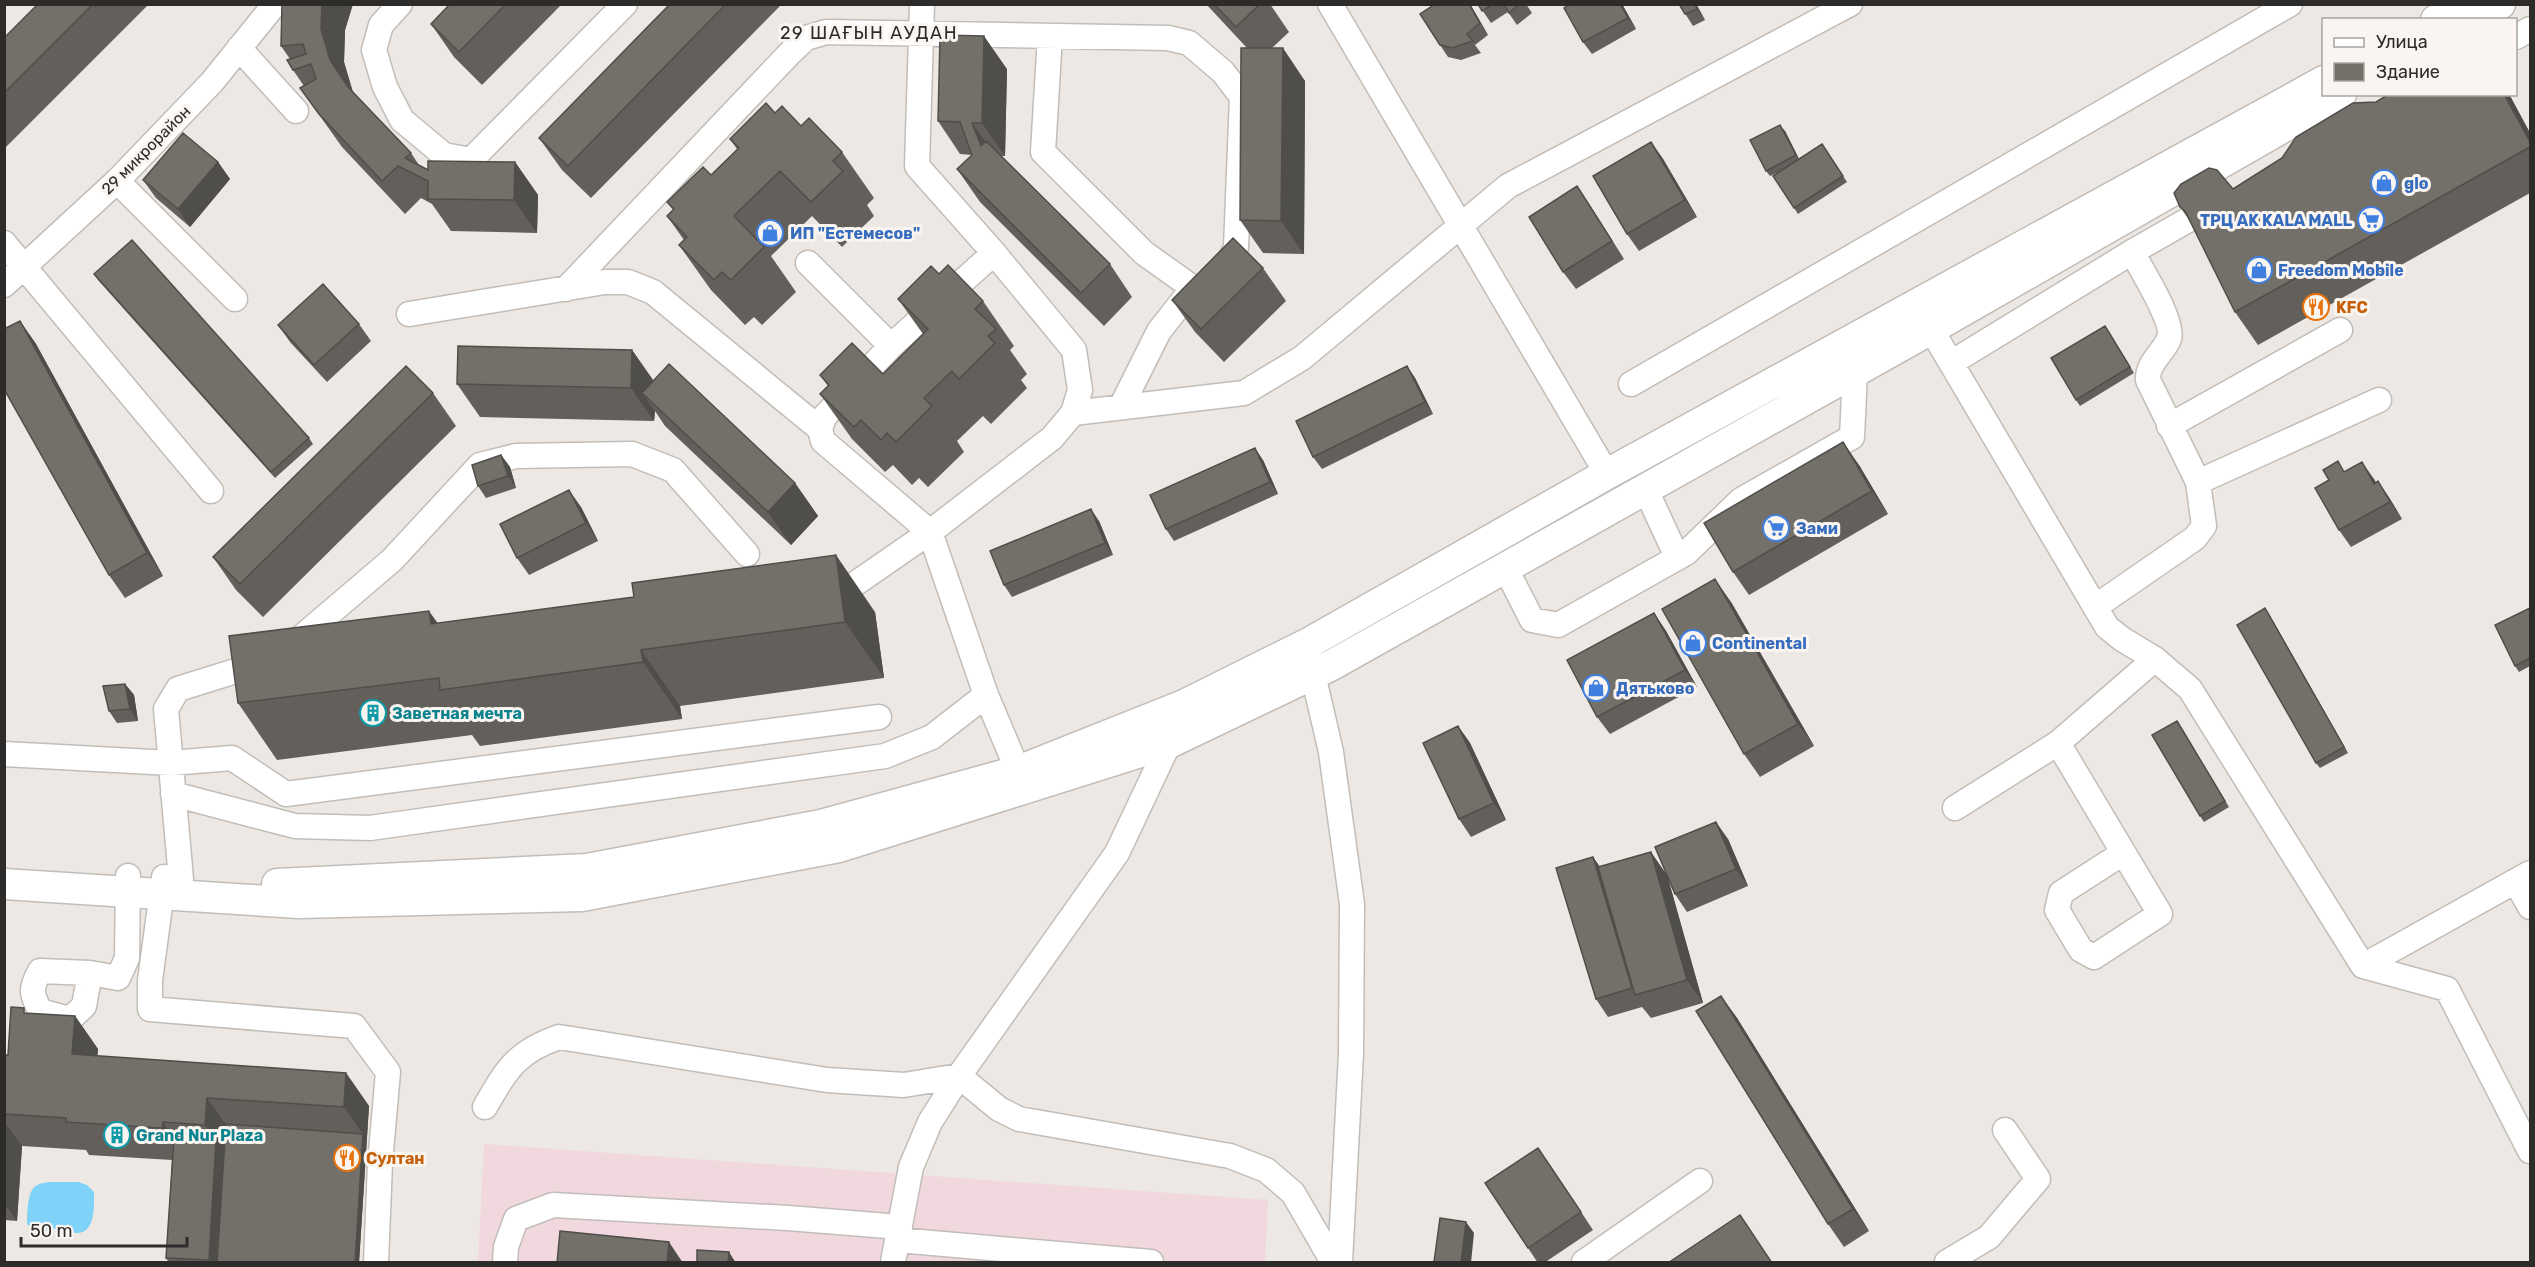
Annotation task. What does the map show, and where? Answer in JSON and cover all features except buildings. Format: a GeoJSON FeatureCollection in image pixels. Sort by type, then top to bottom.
{"type":"FeatureCollection","features":[{"type":"Feature","properties":{"kind":"main road"},"geometry":{"type":"LineString","coordinates":[[2440,18],[2464,4]]}},
{"type":"Feature","properties":{"kind":"main road"},"geometry":{"type":"LineString","coordinates":[[2477,18],[2500,4]]}},
{"type":"Feature","properties":{"kind":"main road"},"geometry":{"type":"LineString","coordinates":[[1021,779],[1184,705],[1307,645],[1607,474],[2322,82]]}},
{"type":"Feature","properties":{"kind":"main road"},"geometry":{"type":"LineString","coordinates":[[4,868],[128,884],[172,887],[587,869],[821,825],[1169,743],[1340,660],[1931,329],[2338,96]]}},
{"type":"Feature","properties":{"kind":"main road"},"geometry":{"type":"LineString","coordinates":[[1607,474],[1635,494]]}},
{"type":"Feature","properties":{"kind":"main road"},"geometry":{"type":"LineString","coordinates":[[4,884],[128,884]]}},
{"type":"Feature","properties":{"kind":"street","name":"29 микрорайон"},"geometry":{"type":"LineString","coordinates":[[4,285],[117,181],[212,82],[275,4]]}},
{"type":"Feature","properties":{"kind":"street"},"geometry":{"type":"LineString","coordinates":[[400,4],[381,25],[374,50],[385,87],[402,120],[444,155],[471,160],[625,4]]}},
{"type":"Feature","properties":{"kind":"street"},"geometry":{"type":"LineString","coordinates":[[806,600],[839,595],[930,532],[1052,438],[1073,412],[1080,390],[1074,350],[994,253],[917,166],[922,4]]}},
{"type":"Feature","properties":{"kind":"street"},"geometry":{"type":"LineString","coordinates":[[1330,4],[1607,474]]}},
{"type":"Feature","properties":{"kind":"street"},"geometry":{"type":"LineString","coordinates":[[1073,412],[1244,393],[1302,358],[1508,186],[1850,4]]}},
{"type":"Feature","properties":{"kind":"street"},"geometry":{"type":"LineString","coordinates":[[1631,384],[2290,4]]}},
{"type":"Feature","properties":{"kind":"street"},"geometry":{"type":"LineString","coordinates":[[566,289],[806,38],[826,33],[920,34],[1050,36],[1168,38],[1189,43],[1223,72],[1242,97],[1236,247],[1228,265],[1210,287],[1193,288],[1144,253],[1043,152],[1050,36]]}},
{"type":"Feature","properties":{"kind":"street"},"geometry":{"type":"LineString","coordinates":[[239,48],[296,111]]}},
{"type":"Feature","properties":{"kind":"street"},"geometry":{"type":"LineString","coordinates":[[117,181],[235,299]]}},
{"type":"Feature","properties":{"kind":"street"},"geometry":{"type":"LineString","coordinates":[[1951,363],[2132,252],[2235,194]]}},
{"type":"Feature","properties":{"kind":"street"},"geometry":{"type":"LineString","coordinates":[[4,243],[211,491]]}},
{"type":"Feature","properties":{"kind":"street"},"geometry":{"type":"LineString","coordinates":[[2096,607],[2201,532],[2204,526],[2198,482],[2148,380],[2147,373],[2169,340],[2169,324],[2132,252]]}},
{"type":"Feature","properties":{"kind":"street"},"geometry":{"type":"LineString","coordinates":[[994,253],[891,346],[824,417],[820,429],[823,441],[930,532],[986,695],[1021,779]]}},
{"type":"Feature","properties":{"kind":"street"},"geometry":{"type":"LineString","coordinates":[[808,263],[891,346]]}},
{"type":"Feature","properties":{"kind":"street"},"geometry":{"type":"LineString","coordinates":[[409,314],[604,282],[628,282],[653,292],[820,429]]}},
{"type":"Feature","properties":{"kind":"street"},"geometry":{"type":"LineString","coordinates":[[1122,405],[1159,331],[1193,288]]}},
{"type":"Feature","properties":{"kind":"street"},"geometry":{"type":"LineString","coordinates":[[1931,329],[2107,627],[2155,659],[2190,688],[2363,966],[2447,989],[2530,1151]]}},
{"type":"Feature","properties":{"kind":"street"},"geometry":{"type":"LineString","coordinates":[[2169,426],[2340,330]]}},
{"type":"Feature","properties":{"kind":"street"},"geometry":{"type":"LineString","coordinates":[[1505,567],[1532,620],[1558,625],[1686,553],[1741,500],[1852,436],[1855,371]]}},
{"type":"Feature","properties":{"kind":"street"},"geometry":{"type":"LineString","coordinates":[[2198,482],[2379,400]]}},
{"type":"Feature","properties":{"kind":"street"},"geometry":{"type":"LineString","coordinates":[[277,658],[392,560],[480,465],[516,456],[632,454],[673,470],[747,554]]}},
{"type":"Feature","properties":{"kind":"street"},"geometry":{"type":"LineString","coordinates":[[1635,494],[1677,557]]}},
{"type":"Feature","properties":{"kind":"street"},"geometry":{"type":"LineString","coordinates":[[1307,645],[1331,752],[1352,904],[1351,1054],[1340,1263]]}},
{"type":"Feature","properties":{"kind":"street"},"geometry":{"type":"LineString","coordinates":[[150,1009],[150,980],[172,887],[173,794],[166,709],[178,689],[277,658],[313,654]]}},
{"type":"Feature","properties":{"kind":"street"},"geometry":{"type":"LineString","coordinates":[[1954,808],[2058,743],[2155,659]]}},
{"type":"Feature","properties":{"kind":"street"},"geometry":{"type":"LineString","coordinates":[[173,794],[295,826],[370,828],[885,756],[932,737],[986,695]]}},
{"type":"Feature","properties":{"kind":"street"},"geometry":{"type":"LineString","coordinates":[[4,754],[171,763],[232,758],[286,794],[879,717]]}},
{"type":"Feature","properties":{"kind":"street"},"geometry":{"type":"LineString","coordinates":[[897,1243],[911,1167],[930,1122],[959,1076],[1117,853],[1169,743]]}},
{"type":"Feature","properties":{"kind":"street"},"geometry":{"type":"LineString","coordinates":[[2058,743],[2160,914],[2094,957],[2081,950],[2057,910],[2061,893],[2123,853]]}},
{"type":"Feature","properties":{"kind":"street"},"geometry":{"type":"LineString","coordinates":[[2363,966],[2523,878],[2530,907]]}},
{"type":"Feature","properties":{"kind":"street"},"geometry":{"type":"LineString","coordinates":[[118,978],[127,958],[128,884]]}},
{"type":"Feature","properties":{"kind":"street"},"geometry":{"type":"LineString","coordinates":[[90,973],[118,978],[150,1009],[354,1026],[388,1072],[380,1163],[375,1263]]}},
{"type":"Feature","properties":{"kind":"street"},"geometry":{"type":"LineString","coordinates":[[485,1107],[506,1072],[521,1055],[537,1045],[559,1037],[827,1080],[904,1085],[959,1076],[999,1109],[1019,1119],[1230,1156],[1266,1170],[1293,1193],[1334,1263]]}},
{"type":"Feature","properties":{"kind":"street"},"geometry":{"type":"LineString","coordinates":[[1947,1263],[1989,1237],[2038,1179],[2006,1130]]}},
{"type":"Feature","properties":{"kind":"street"},"geometry":{"type":"LineString","coordinates":[[1584,1263],[1700,1181]]}},
{"type":"Feature","properties":{"kind":"street"},"geometry":{"type":"LineString","coordinates":[[506,1263],[506,1247],[516,1219],[553,1205],[788,1218],[897,1243],[1151,1263]]}},
{"type":"Feature","properties":{"kind":"shaded area"},"geometry":{"type":"Polygon","coordinates":[[[484,1144],[1268,1200],[1265,1262],[478,1262],[484,1144]]]}},
{"type":"Feature","properties":{"kind":"water"},"geometry":{"type":"Polygon","coordinates":[[[52,1182],[78,1182],[87,1185],[94,1192],[92,1218],[87,1229],[75,1233],[59,1229],[38,1230],[27,1224],[29,1197],[37,1185],[52,1182]]]}},
{"type":"Feature","properties":{"kind":"place","name":"glo"},"geometry":{"type":"Point","coordinates":[2384,183]}},
{"type":"Feature","properties":{"kind":"place","name":"ТРЦ AK KALA MALL"},"geometry":{"type":"Point","coordinates":[2371,220]}},
{"type":"Feature","properties":{"kind":"place","name":"ИП \"Естемесов\""},"geometry":{"type":"Point","coordinates":[770,233]}},
{"type":"Feature","properties":{"kind":"place","name":"Freedom Mobile"},"geometry":{"type":"Point","coordinates":[2259,270]}},
{"type":"Feature","properties":{"kind":"place","name":"KFC"},"geometry":{"type":"Point","coordinates":[2316,307]}},
{"type":"Feature","properties":{"kind":"place","name":"Зами"},"geometry":{"type":"Point","coordinates":[1776,528]}},
{"type":"Feature","properties":{"kind":"place","name":"Continental"},"geometry":{"type":"Point","coordinates":[1693,643]}},
{"type":"Feature","properties":{"kind":"place","name":"Дятьково"},"geometry":{"type":"Point","coordinates":[1596,688]}},
{"type":"Feature","properties":{"kind":"place","name":"Заветная мечта"},"geometry":{"type":"Point","coordinates":[373,713]}},
{"type":"Feature","properties":{"kind":"place","name":"Grand Nur Plaza"},"geometry":{"type":"Point","coordinates":[117,1135]}},
{"type":"Feature","properties":{"kind":"place","name":"Султан"},"geometry":{"type":"Point","coordinates":[347,1158]}},
{"type":"Feature","properties":{"kind":"district","name":"29 ШАҒЫН АУДАН"},"geometry":{"type":"Point","coordinates":[869,33]}}]}
